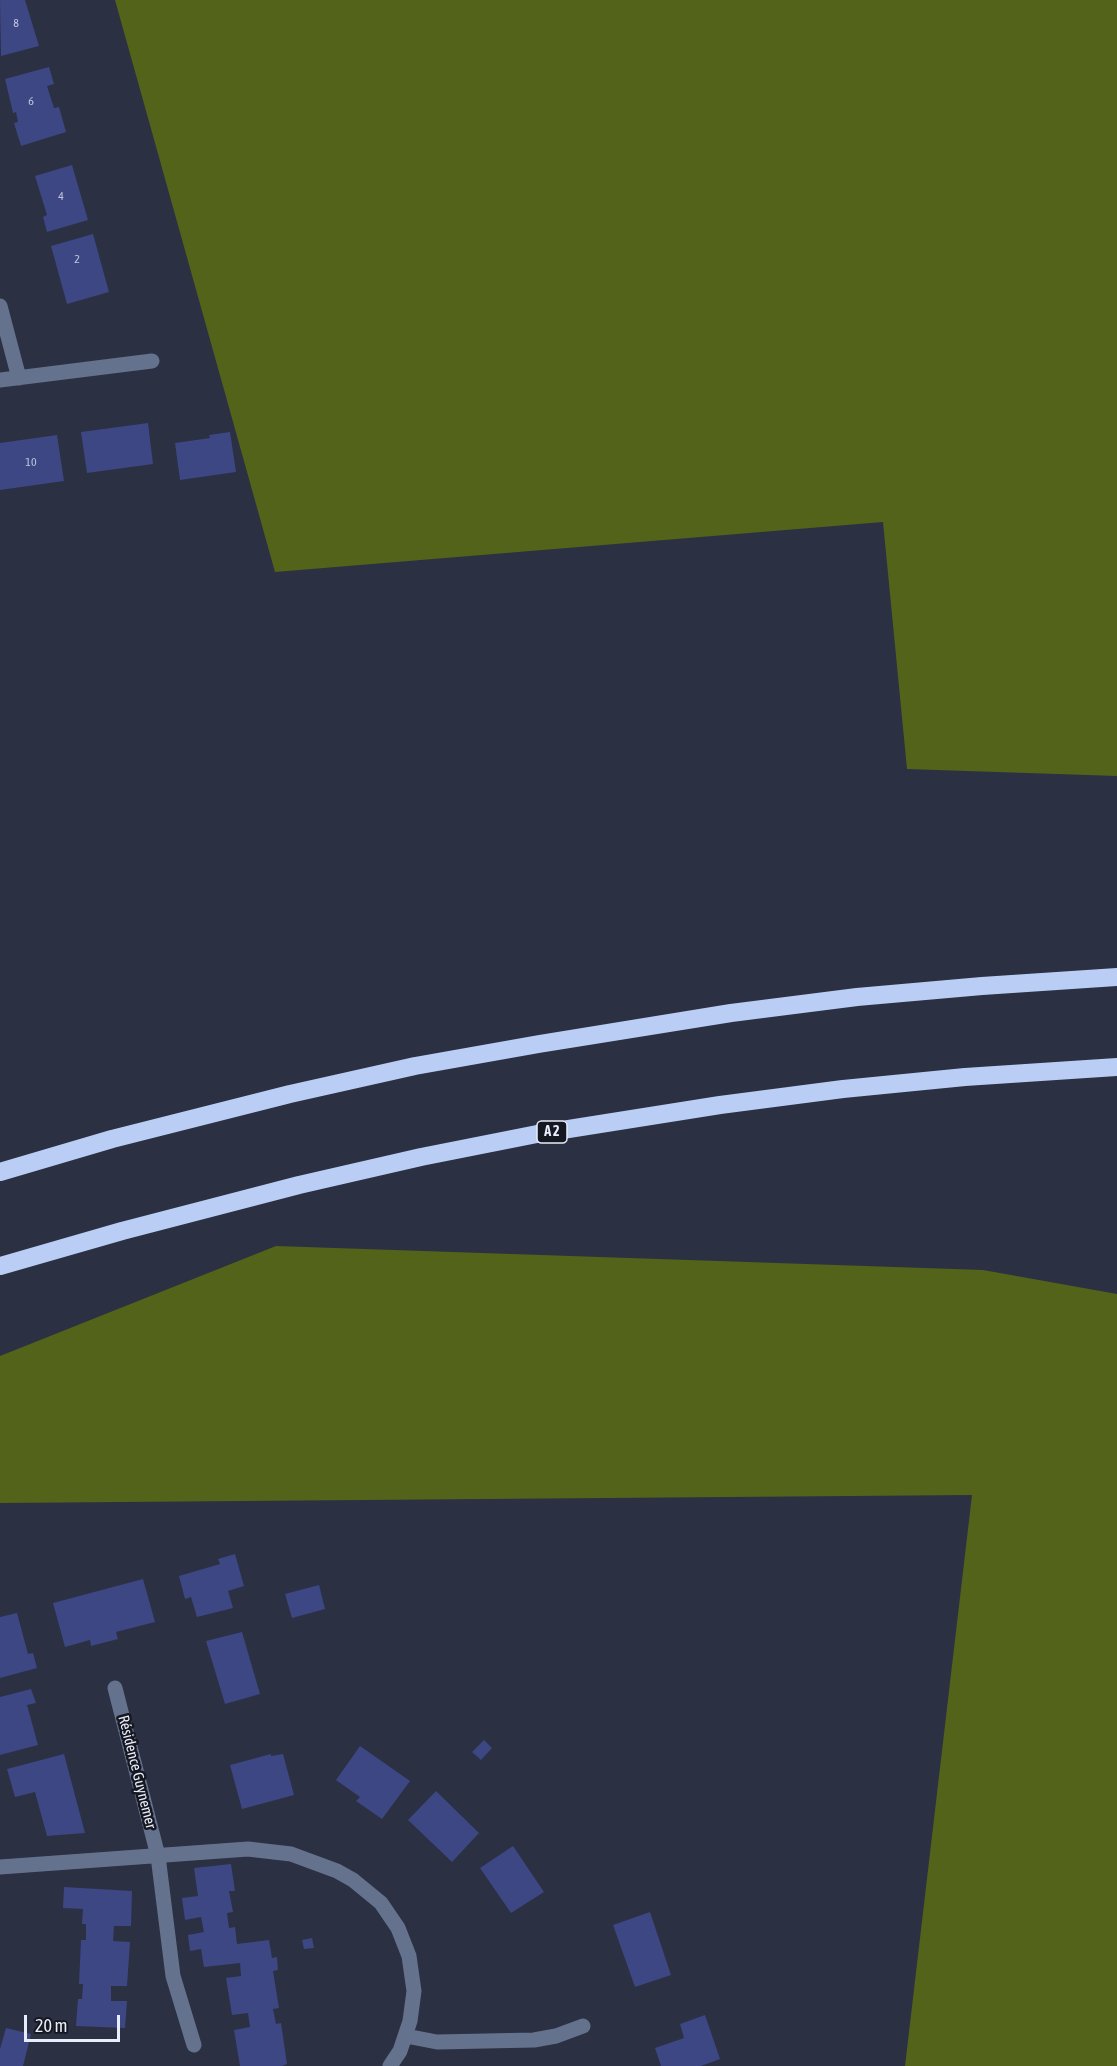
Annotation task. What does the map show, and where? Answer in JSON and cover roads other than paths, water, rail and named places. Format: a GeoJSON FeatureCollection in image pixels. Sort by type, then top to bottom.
{"type":"FeatureCollection","features":[{"type":"Feature","properties":{"kind":"highway"},"geometry":{"type":"LineString","coordinates":[[0,1172],[112,1139],[280,1096],[415,1066],[550,1042],[731,1013],[857,997],[1117,976]]}},
{"type":"Feature","properties":{"kind":"highway","name":"A 2"},"geometry":{"type":"LineString","coordinates":[[0,1266],[122,1231],[299,1185],[421,1157],[537,1134],[832,1090],[965,1077],[1117,1067]]}},
{"type":"Feature","properties":{"kind":"street"},"geometry":{"type":"LineString","coordinates":[[0,306],[19,378]]}},
{"type":"Feature","properties":{"kind":"street"},"geometry":{"type":"LineString","coordinates":[[0,380],[152,361]]}},
{"type":"Feature","properties":{"kind":"street","name":"Résidence Guynemer"},"geometry":{"type":"LineString","coordinates":[[115,1688],[158,1856],[173,1976],[194,2045]]}},
{"type":"Feature","properties":{"kind":"street"},"geometry":{"type":"LineString","coordinates":[[0,1867],[248,1849],[276,1851],[322,1865],[353,1880],[381,1903],[405,1942],[409,1956],[414,1991],[410,2021],[400,2051],[390,2066]]}},
{"type":"Feature","properties":{"kind":"street"},"geometry":{"type":"LineString","coordinates":[[406,2036],[437,2042],[534,2040],[556,2036],[583,2026]]}}]}
